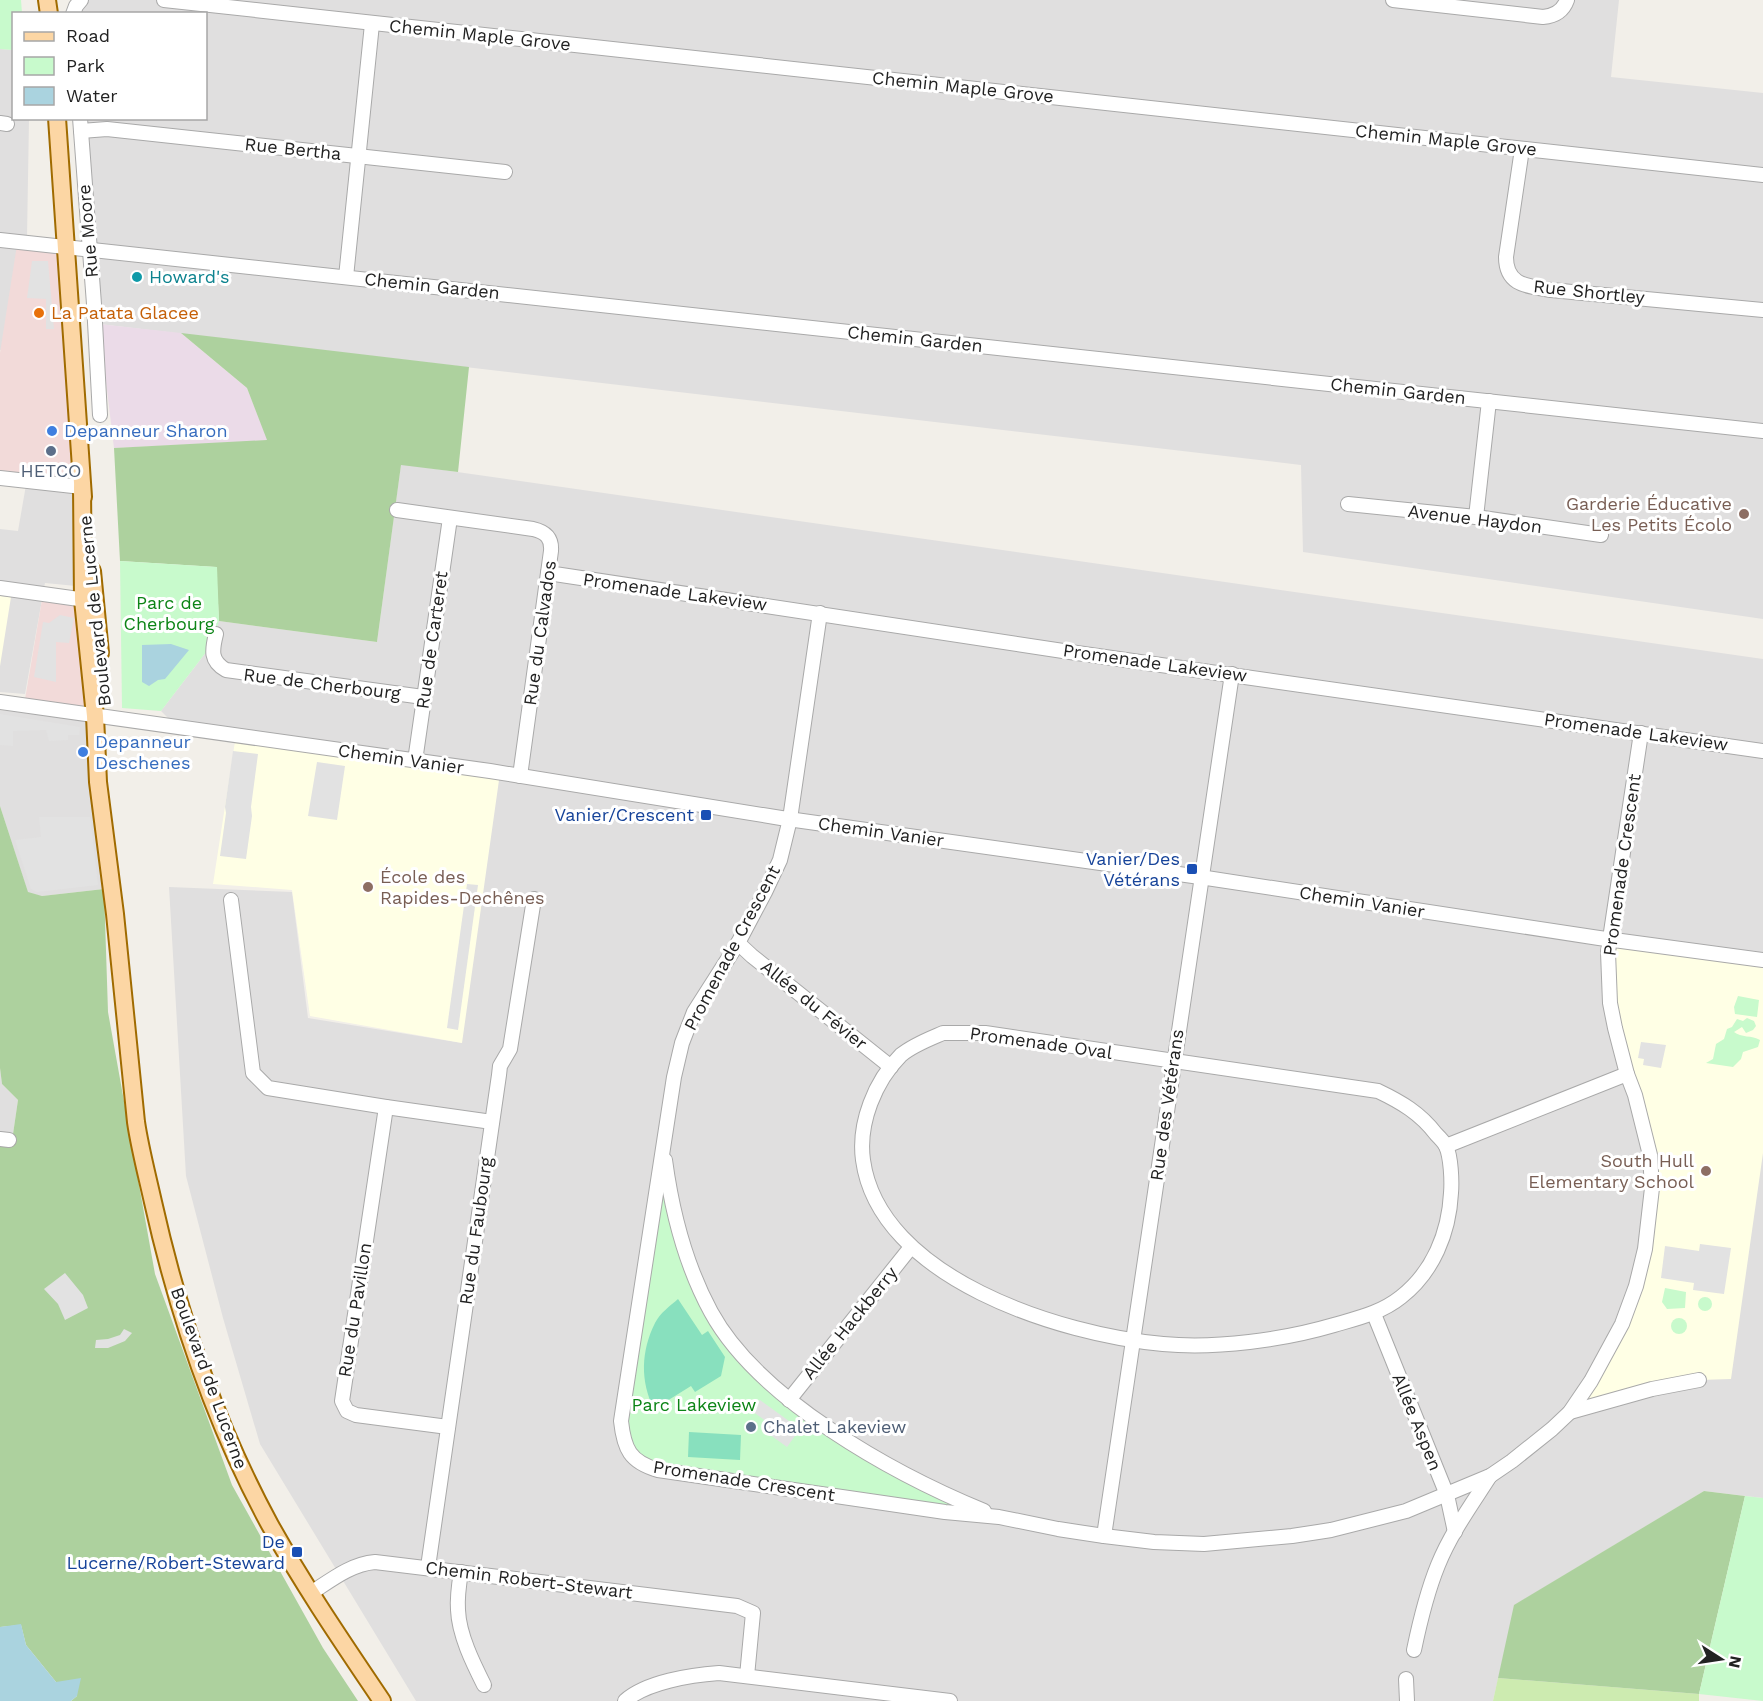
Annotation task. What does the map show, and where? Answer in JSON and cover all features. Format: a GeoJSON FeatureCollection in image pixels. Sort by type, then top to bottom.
{"type":"FeatureCollection","features":[{"type":"Feature","properties":{"kind":"main road","name":"Boulevard de Lucerne"},"geometry":{"type":"LineString","coordinates":[[57,120],[89,601],[115,914],[139,1148],[181,1314],[229,1441],[270,1524],[311,1593],[382,1701]]}},
{"type":"Feature","properties":{"kind":"street","name":"Chemin Maple Grove"},"geometry":{"type":"LineString","coordinates":[[164,0],[1763,175]]}},
{"type":"Feature","properties":{"kind":"street"},"geometry":{"type":"LineString","coordinates":[[1394,0],[1543,17],[1551,16],[1562,9],[1567,0]]}},
{"type":"Feature","properties":{"kind":"street"},"geometry":{"type":"LineString","coordinates":[[346,277],[372,24]]}},
{"type":"Feature","properties":{"kind":"street","name":"Rue Bertha"},"geometry":{"type":"LineString","coordinates":[[80,125],[505,172]]}},
{"type":"Feature","properties":{"kind":"street","name":"Rue Moore"},"geometry":{"type":"LineString","coordinates":[[80,125],[100,415]]}},
{"type":"Feature","properties":{"kind":"street","name":"Rue Shortley"},"geometry":{"type":"LineString","coordinates":[[1521,149],[1506,257],[1506,266],[1513,279],[1528,286],[1551,290],[1763,310]]}},
{"type":"Feature","properties":{"kind":"street","name":"Chemin Garden"},"geometry":{"type":"LineString","coordinates":[[0,240],[1763,431]]}},
{"type":"Feature","properties":{"kind":"street"},"geometry":{"type":"LineString","coordinates":[[1476,517],[1489,401]]}},
{"type":"Feature","properties":{"kind":"street"},"geometry":{"type":"LineString","coordinates":[[0,478],[82,487]]}},
{"type":"Feature","properties":{"kind":"street","name":"Avenue Haydon"},"geometry":{"type":"LineString","coordinates":[[1348,504],[1476,517],[1601,536]]}},
{"type":"Feature","properties":{"kind":"street","name":"Rue du Calvados"},"geometry":{"type":"LineString","coordinates":[[397,510],[534,529],[545,533],[551,545],[520,776]]}},
{"type":"Feature","properties":{"kind":"street","name":"Rue de Carteret"},"geometry":{"type":"LineString","coordinates":[[415,761],[450,518]]}},
{"type":"Feature","properties":{"kind":"street","name":"Promenade Lakeview"},"geometry":{"type":"LineString","coordinates":[[548,573],[1063,651],[1763,751]]}},
{"type":"Feature","properties":{"kind":"street"},"geometry":{"type":"LineString","coordinates":[[0,588],[89,601]]}},
{"type":"Feature","properties":{"kind":"street","name":"Promenade Crescent"},"geometry":{"type":"LineString","coordinates":[[820,613],[790,819],[780,860],[738,943],[694,1012],[682,1043],[663,1140],[621,1421],[622,1436],[628,1451],[636,1461],[658,1470],[945,1512],[999,1517],[1104,1536],[1154,1542],[1204,1544],[1292,1536],[1331,1530],[1385,1517],[1447,1495],[1490,1476],[1552,1429],[1570,1412],[1608,1353],[1636,1286],[1645,1249],[1652,1188],[1650,1155],[1610,1003],[1609,939],[1613,927],[1641,733]]}},
{"type":"Feature","properties":{"kind":"street","name":"Rue de Cherbourg"},"geometry":{"type":"LineString","coordinates":[[216,634],[212,650],[217,663],[226,670],[423,697]]}},
{"type":"Feature","properties":{"kind":"street","name":"Rue des Vétérans"},"geometry":{"type":"LineString","coordinates":[[1104,1536],[1200,877],[1232,674]]}},
{"type":"Feature","properties":{"kind":"street","name":"Chemin Vanier"},"geometry":{"type":"LineString","coordinates":[[0,702],[520,776],[790,819],[1763,960]]}},
{"type":"Feature","properties":{"kind":"street","name":"Rue du Faubourg"},"geometry":{"type":"LineString","coordinates":[[428,1567],[500,1066],[510,1049],[534,899]]}},
{"type":"Feature","properties":{"kind":"street"},"geometry":{"type":"LineString","coordinates":[[231,900],[253,1073],[268,1088],[492,1122]]}},
{"type":"Feature","properties":{"kind":"street","name":"Allée du Févier"},"geometry":{"type":"LineString","coordinates":[[738,943],[891,1067]]}},
{"type":"Feature","properties":{"kind":"street","name":"Promenade Oval"},"geometry":{"type":"LineString","coordinates":[[943,1034],[985,1034],[1173,1061],[1378,1091],[1406,1104],[1427,1122],[1446,1146],[1452,1182],[1450,1216],[1439,1249],[1423,1275],[1401,1297],[1374,1314],[1313,1331],[1278,1338],[1203,1345],[1166,1345],[1133,1341],[1055,1324],[981,1293],[911,1247],[889,1224],[876,1203],[865,1177],[861,1150],[864,1124],[873,1095],[891,1067],[903,1054],[924,1041],[943,1034]]}},
{"type":"Feature","properties":{"kind":"street"},"geometry":{"type":"LineString","coordinates":[[1446,1146],[1627,1074]]}},
{"type":"Feature","properties":{"kind":"street","name":"Rue du Pavillon"},"geometry":{"type":"LineString","coordinates":[[386,1107],[342,1401],[347,1411],[356,1415],[448,1427]]}},
{"type":"Feature","properties":{"kind":"street","name":"Promenade Crescent"},"geometry":{"type":"LineString","coordinates":[[663,1140],[675,1213],[698,1286],[723,1331],[764,1378],[789,1400],[872,1455],[961,1501],[999,1517]]}},
{"type":"Feature","properties":{"kind":"street","name":"Allée Hackberry"},"geometry":{"type":"LineString","coordinates":[[789,1400],[911,1247]]}},
{"type":"Feature","properties":{"kind":"street","name":"Allée Aspen"},"geometry":{"type":"LineString","coordinates":[[1374,1314],[1447,1495],[1455,1532]]}},
{"type":"Feature","properties":{"kind":"street"},"geometry":{"type":"LineString","coordinates":[[1570,1412],[1652,1389],[1699,1380]]}},
{"type":"Feature","properties":{"kind":"street"},"geometry":{"type":"LineString","coordinates":[[1414,1650],[1419,1623],[1438,1565],[1455,1532],[1490,1476]]}},
{"type":"Feature","properties":{"kind":"street","name":"Chemin Robert-Stewart"},"geometry":{"type":"LineString","coordinates":[[311,1593],[349,1569],[367,1562],[383,1562],[737,1606],[753,1613],[747,1676]]}},
{"type":"Feature","properties":{"kind":"street"},"geometry":{"type":"LineString","coordinates":[[461,1572],[459,1619],[474,1666],[484,1685]]}},
{"type":"Feature","properties":{"kind":"street"},"geometry":{"type":"LineString","coordinates":[[625,1701],[648,1687],[719,1673],[950,1701]]}},
{"type":"Feature","properties":{"kind":"street"},"geometry":{"type":"LineString","coordinates":[[1406,1678],[1407,1701]]}},
{"type":"Feature","properties":{"kind":"shaded area"},"geometry":{"type":"Polygon","coordinates":[[[77,0],[1619,0],[1611,77],[1763,93],[1763,619],[1303,552],[1301,465],[99,324],[85,120],[207,120],[207,12],[78,12],[77,0]]]}},
{"type":"Feature","properties":{"kind":"shaded area"},"geometry":{"type":"Polygon","coordinates":[[[0,49],[12,50],[12,120],[29,120],[27,237],[10,351],[0,350],[0,49]]]}},
{"type":"Feature","properties":{"kind":"shaded area"},"geometry":{"type":"Polygon","coordinates":[[[17,245],[60,249],[75,490],[0,482],[0,353],[17,245]]]}},
{"type":"Feature","properties":{"kind":"shaded area"},"geometry":{"type":"Polygon","coordinates":[[[32,261],[48,261],[54,329],[46,329],[46,299],[27,298],[32,261]]]}},
{"type":"Feature","properties":{"kind":"shaded area"},"geometry":{"type":"Polygon","coordinates":[[[99,324],[181,333],[247,388],[268,441],[114,448],[99,324]]]}},
{"type":"Feature","properties":{"kind":"shaded area"},"geometry":{"type":"Polygon","coordinates":[[[401,464],[1763,659],[1763,1498],[1704,1491],[1515,1605],[1493,1701],[416,1701],[260,1444],[223,1318],[186,1176],[169,887],[292,892],[308,1018],[462,1043],[236,735],[169,719],[161,711],[204,655],[219,621],[377,642],[401,464]]]}},
{"type":"Feature","properties":{"kind":"shaded area"},"geometry":{"type":"Polygon","coordinates":[[[26,485],[75,490],[76,586],[45,583],[25,694],[0,692],[0,529],[18,531],[26,485]]]}},
{"type":"Feature","properties":{"kind":"shaded area"},"geometry":{"type":"Polygon","coordinates":[[[43,594],[83,600],[95,716],[24,705],[43,594]]]}},
{"type":"Feature","properties":{"kind":"shaded area"},"geometry":{"type":"Polygon","coordinates":[[[0,596],[11,597],[0,666],[0,596]]]}},
{"type":"Feature","properties":{"kind":"shaded area"},"geometry":{"type":"Polygon","coordinates":[[[60,615],[74,618],[69,643],[56,642],[56,682],[34,677],[43,622],[49,623],[60,615]]]}},
{"type":"Feature","properties":{"kind":"shaded area"},"geometry":{"type":"Polygon","coordinates":[[[0,710],[91,721],[104,889],[42,896],[28,893],[0,806],[0,710]]]}},
{"type":"Feature","properties":{"kind":"shaded area"},"geometry":{"type":"Polygon","coordinates":[[[0,714],[80,727],[79,735],[68,735],[68,740],[49,741],[46,730],[13,731],[13,746],[0,745],[0,714]]]}},
{"type":"Feature","properties":{"kind":"shaded area","name":"École des Rapides-Dechênes"},"geometry":{"type":"Polygon","coordinates":[[[236,735],[500,773],[462,1043],[310,1016],[292,890],[213,884],[236,735]]]}},
{"type":"Feature","properties":{"kind":"shaded area"},"geometry":{"type":"Polygon","coordinates":[[[233,751],[258,754],[246,859],[220,856],[233,751]]]}},
{"type":"Feature","properties":{"kind":"shaded area"},"geometry":{"type":"Polygon","coordinates":[[[317,762],[345,766],[337,820],[308,816],[317,762]]]}},
{"type":"Feature","properties":{"kind":"shaded area"},"geometry":{"type":"Polygon","coordinates":[[[39,817],[90,817],[98,885],[37,892],[31,889],[15,840],[41,837],[39,817]]]}},
{"type":"Feature","properties":{"kind":"shaded area"},"geometry":{"type":"Polygon","coordinates":[[[467,884],[478,885],[458,1030],[447,1028],[467,884]]]}},
{"type":"Feature","properties":{"kind":"shaded area","name":"South Hull Elementary School"},"geometry":{"type":"Polygon","coordinates":[[[1609,939],[1763,960],[1763,1153],[1731,1379],[1699,1380],[1570,1412],[1622,1324],[1652,1188],[1615,1028],[1609,939]]]}},
{"type":"Feature","properties":{"kind":"shaded area"},"geometry":{"type":"Polygon","coordinates":[[[1641,1042],[1666,1045],[1661,1068],[1643,1065],[1644,1059],[1638,1058],[1641,1042]]]}},
{"type":"Feature","properties":{"kind":"shaded area"},"geometry":{"type":"Polygon","coordinates":[[[0,1068],[2,1084],[18,1100],[12,1141],[0,1139],[0,1068]]]}},
{"type":"Feature","properties":{"kind":"shaded area"},"geometry":{"type":"Polygon","coordinates":[[[1700,1244],[1731,1248],[1724,1294],[1693,1290],[1694,1283],[1661,1278],[1665,1246],[1699,1251],[1700,1244]]]}},
{"type":"Feature","properties":{"kind":"shaded area"},"geometry":{"type":"Polygon","coordinates":[[[65,1273],[83,1295],[88,1308],[65,1320],[58,1304],[44,1289],[65,1273]]]}},
{"type":"Feature","properties":{"kind":"shaded area"},"geometry":{"type":"Polygon","coordinates":[[[124,1329],[132,1333],[125,1341],[108,1348],[95,1348],[96,1340],[120,1335],[124,1329]]]}},
{"type":"Feature","properties":{"kind":"shaded area"},"geometry":{"type":"Polygon","coordinates":[[[760,1400],[800,1429],[787,1447],[762,1429],[767,1422],[752,1411],[760,1400]]]}},
{"type":"Feature","properties":{"kind":"green space"},"geometry":{"type":"Polygon","coordinates":[[[0,0],[21,0],[22,12],[12,12],[12,50],[0,49],[0,0]]]}},
{"type":"Feature","properties":{"kind":"green space"},"geometry":{"type":"Polygon","coordinates":[[[181,333],[469,367],[458,472],[401,465],[377,642],[219,621],[216,567],[120,561],[114,448],[267,440],[247,388],[181,333]]]}},
{"type":"Feature","properties":{"kind":"green space","name":"Parc de Cherbourg"},"geometry":{"type":"Polygon","coordinates":[[[120,561],[217,567],[219,621],[210,647],[161,711],[122,708],[120,561]]]}},
{"type":"Feature","properties":{"kind":"green space"},"geometry":{"type":"Polygon","coordinates":[[[0,806],[28,892],[42,896],[104,889],[108,1012],[155,1274],[232,1485],[323,1648],[358,1701],[71,1701],[77,1696],[56,1682],[26,1645],[21,1625],[0,1627],[0,1140],[12,1141],[18,1100],[2,1084],[0,1068],[0,806]]]}},
{"type":"Feature","properties":{"kind":"green space"},"geometry":{"type":"Polygon","coordinates":[[[1738,996],[1759,1000],[1757,1017],[1735,1014],[1734,1007],[1738,996]]]}},
{"type":"Feature","properties":{"kind":"green space"},"geometry":{"type":"Polygon","coordinates":[[[1747,1018],[1754,1021],[1756,1026],[1753,1030],[1746,1033],[1742,1027],[1734,1032],[1760,1040],[1758,1047],[1743,1052],[1741,1059],[1733,1067],[1706,1063],[1713,1059],[1716,1044],[1724,1039],[1727,1029],[1732,1027],[1737,1019],[1743,1021],[1747,1018]]]}},
{"type":"Feature","properties":{"kind":"green space","name":"Parc Lakeview"},"geometry":{"type":"Polygon","coordinates":[[[663,1140],[675,1213],[723,1331],[827,1427],[999,1517],[645,1466],[623,1436],[663,1140]]]}},
{"type":"Feature","properties":{"kind":"green space"},"geometry":{"type":"Polygon","coordinates":[[[1665,1288],[1686,1292],[1685,1308],[1667,1309],[1662,1302],[1665,1288]]]}},
{"type":"Feature","properties":{"kind":"green space"},"geometry":{"type":"Polygon","coordinates":[[[1702,1297],[1708,1297],[1712,1304],[1708,1311],[1702,1311],[1698,1307],[1698,1301],[1702,1297]]]}},
{"type":"Feature","properties":{"kind":"green space"},"geometry":{"type":"Polygon","coordinates":[[[678,1299],[702,1335],[708,1331],[725,1357],[721,1376],[695,1392],[691,1386],[654,1409],[644,1377],[647,1344],[657,1319],[678,1299]]]}},
{"type":"Feature","properties":{"kind":"green space"},"geometry":{"type":"Polygon","coordinates":[[[1676,1318],[1682,1318],[1687,1326],[1685,1332],[1676,1334],[1671,1329],[1671,1323],[1676,1318]]]}},
{"type":"Feature","properties":{"kind":"green space"},"geometry":{"type":"Polygon","coordinates":[[[689,1432],[741,1435],[740,1460],[688,1457],[689,1432]]]}},
{"type":"Feature","properties":{"kind":"green space"},"geometry":{"type":"Polygon","coordinates":[[[1704,1491],[1745,1496],[1699,1694],[1498,1678],[1514,1605],[1704,1491]]]}},
{"type":"Feature","properties":{"kind":"green space"},"geometry":{"type":"Polygon","coordinates":[[[1745,1496],[1763,1498],[1763,1701],[1699,1694],[1745,1496]]]}},
{"type":"Feature","properties":{"kind":"green space"},"geometry":{"type":"Polygon","coordinates":[[[1498,1678],[1699,1694],[1699,1701],[1493,1701],[1498,1678]]]}},
{"type":"Feature","properties":{"kind":"water"},"geometry":{"type":"Polygon","coordinates":[[[171,644],[189,650],[165,679],[158,680],[149,686],[142,682],[142,645],[171,644]]]}},
{"type":"Feature","properties":{"kind":"water"},"geometry":{"type":"Polygon","coordinates":[[[21,1624],[26,1645],[56,1682],[81,1678],[77,1696],[71,1701],[0,1701],[0,1627],[21,1624]]]}},
{"type":"Feature","properties":{"kind":"place","name":"Howard's"},"geometry":{"type":"Point","coordinates":[137,277]}},
{"type":"Feature","properties":{"kind":"place","name":"La Patata Glacee"},"geometry":{"type":"Point","coordinates":[39,313]}},
{"type":"Feature","properties":{"kind":"place","name":"Depanneur Sharon"},"geometry":{"type":"Point","coordinates":[52,431]}},
{"type":"Feature","properties":{"kind":"place","name":"HETCO"},"geometry":{"type":"Point","coordinates":[51,451]}},
{"type":"Feature","properties":{"kind":"place","name":"Garderie Éducative Les Petits Écolo"},"geometry":{"type":"Point","coordinates":[1744,514]}},
{"type":"Feature","properties":{"kind":"place","name":"Depanneur Deschenes"},"geometry":{"type":"Point","coordinates":[83,752]}},
{"type":"Feature","properties":{"kind":"place","name":"Vanier/Crescent"},"geometry":{"type":"Point","coordinates":[706,815]}},
{"type":"Feature","properties":{"kind":"place","name":"Vanier/Des Vétérans"},"geometry":{"type":"Point","coordinates":[1192,869]}},
{"type":"Feature","properties":{"kind":"place","name":"École des Rapides-Dechênes"},"geometry":{"type":"Point","coordinates":[368,887]}},
{"type":"Feature","properties":{"kind":"place","name":"South Hull Elementary School"},"geometry":{"type":"Point","coordinates":[1706,1171]}},
{"type":"Feature","properties":{"kind":"place","name":"Chalet Lakeview"},"geometry":{"type":"Point","coordinates":[751,1427]}},
{"type":"Feature","properties":{"kind":"place","name":"De Lucerne/Robert-Steward"},"geometry":{"type":"Point","coordinates":[297,1552]}}]}
